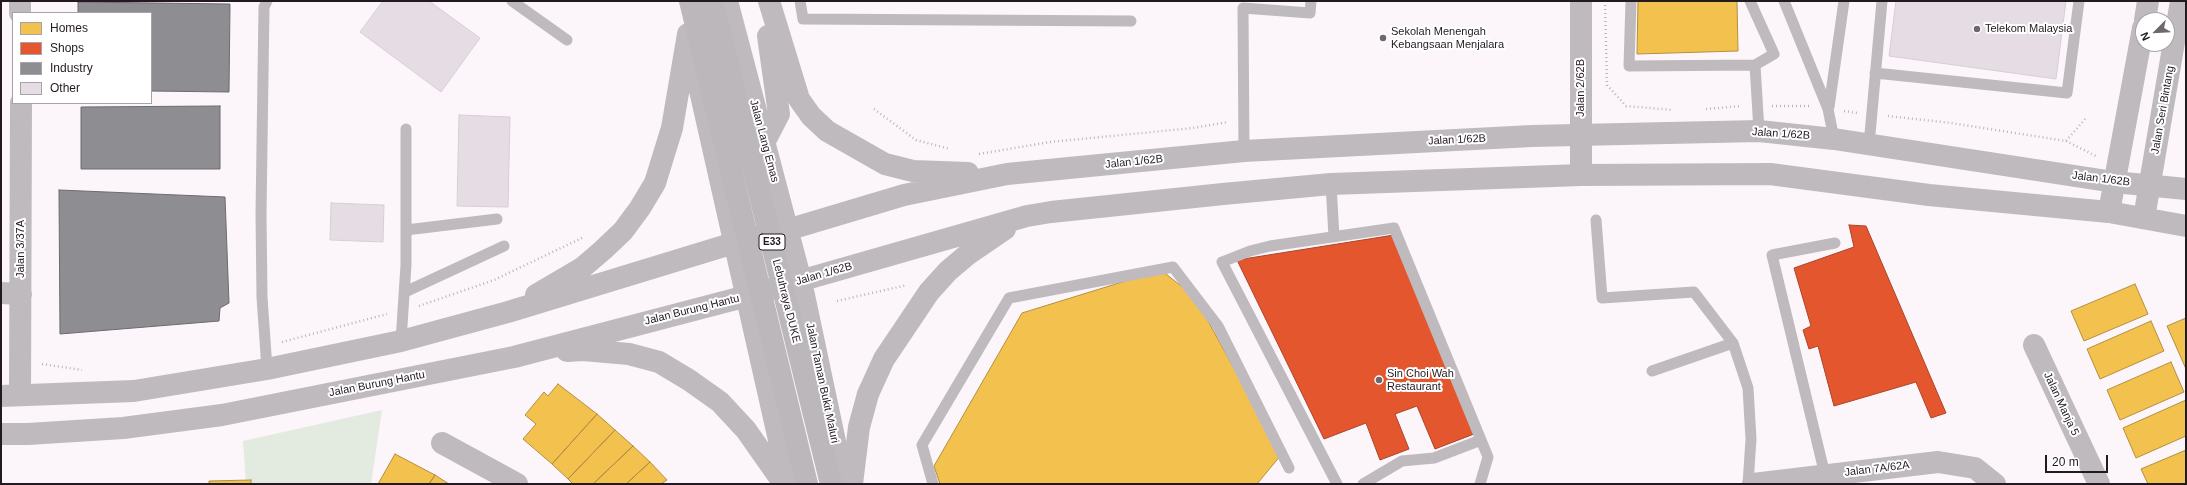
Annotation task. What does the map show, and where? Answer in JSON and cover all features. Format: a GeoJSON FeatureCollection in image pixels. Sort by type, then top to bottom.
{"type":"FeatureCollection","features":[{"type":"Feature","properties":{"kind":"highway","name":"Lebuhraya DUKE"},"geometry":{"type":"LineString","coordinates":[[690,1],[807,484]]}},
{"type":"Feature","properties":{"kind":"highway","name":"Lebuhraya DUKE"},"geometry":{"type":"LineString","coordinates":[[712,1],[832,484]]}},
{"type":"Feature","properties":{"kind":"main road"},"geometry":{"type":"LineString","coordinates":[[20,1],[20,12]]}},
{"type":"Feature","properties":{"kind":"main road"},"geometry":{"type":"LineString","coordinates":[[680,1],[789,484]]}},
{"type":"Feature","properties":{"kind":"main road","name":"Jalan Lang Emas"},"geometry":{"type":"LineString","coordinates":[[726,1],[765,141],[801,281]]}},
{"type":"Feature","properties":{"kind":"main road"},"geometry":{"type":"LineString","coordinates":[[764,1],[779,114],[765,141]]}},
{"type":"Feature","properties":{"kind":"main road"},"geometry":{"type":"LineString","coordinates":[[769,1],[799,99],[811,116],[827,131],[872,158],[898,167],[929,172],[1007,174]]}},
{"type":"Feature","properties":{"kind":"main road","name":"Jalan 2/62B"},"geometry":{"type":"LineString","coordinates":[[1581,1],[1581,175]]}},
{"type":"Feature","properties":{"kind":"main road"},"geometry":{"type":"LineString","coordinates":[[2146,12],[2148,1]]}},
{"type":"Feature","properties":{"kind":"main road","name":"Jalan Seri Bintang"},"geometry":{"type":"LineString","coordinates":[[2144,218],[2181,1]]}},
{"type":"Feature","properties":{"kind":"main road"},"geometry":{"type":"LineString","coordinates":[[508,312],[582,268],[623,231],[640,208],[655,183],[672,128],[688,34]]}},
{"type":"Feature","properties":{"kind":"main road"},"geometry":{"type":"LineString","coordinates":[[2109,212],[2138,52]]}},
{"type":"Feature","properties":{"kind":"main road","name":"Jalan 3/37A"},"geometry":{"type":"LineString","coordinates":[[11,396],[11,294],[21,104]]}},
{"type":"Feature","properties":{"kind":"main road","name":"Jalan 1/62B"},"geometry":{"type":"LineString","coordinates":[[734,243],[787,230],[904,195],[1007,174],[1244,151],[1581,135],[1759,131],[1869,144],[2114,182],[2150,184],[2186,189]]}},
{"type":"Feature","properties":{"kind":"main road","name":"Jalan 1/62B"},"geometry":{"type":"LineString","coordinates":[[747,296],[1027,216],[1051,212],[1330,184],[1581,175],[1770,174],[1929,195],[2109,212],[2186,226]]}},
{"type":"Feature","properties":{"kind":"main road"},"geometry":{"type":"LineString","coordinates":[[852,484],[859,427],[868,394],[884,359],[930,292],[948,271],[986,242],[1027,216]]}},
{"type":"Feature","properties":{"kind":"main road"},"geometry":{"type":"LineString","coordinates":[[11,396],[134,391],[267,369],[401,341],[508,312],[734,243]]}},
{"type":"Feature","properties":{"kind":"main road","name":"Jalan Taman Bukit Maluri"},"geometry":{"type":"LineString","coordinates":[[801,281],[844,484]]}},
{"type":"Feature","properties":{"kind":"main road","name":"Jalan Burung Hantu"},"geometry":{"type":"LineString","coordinates":[[1,434],[44,434],[115,429],[222,415],[514,357],[747,296]]}},
{"type":"Feature","properties":{"kind":"main road","name":"Jalan Manja 5"},"geometry":{"type":"LineString","coordinates":[[2034,345],[2099,484]]}},
{"type":"Feature","properties":{"kind":"main road"},"geometry":{"type":"LineString","coordinates":[[514,357],[583,350],[629,354],[659,362],[689,380],[720,402],[746,430],[784,484]]}},
{"type":"Feature","properties":{"kind":"main road"},"geometry":{"type":"LineString","coordinates":[[442,442],[517,484]]}},
{"type":"Feature","properties":{"kind":"main road","name":"Jalan 7A/62A"},"geometry":{"type":"LineString","coordinates":[[1753,484],[1938,462],[1975,468],[1995,484]]}},
{"type":"Feature","properties":{"kind":"lane"},"geometry":{"type":"LineString","coordinates":[[267,1],[264,7],[261,214],[262,297],[267,369]]}},
{"type":"Feature","properties":{"kind":"lane"},"geometry":{"type":"LineString","coordinates":[[512,1],[567,40]]}},
{"type":"Feature","properties":{"kind":"lane"},"geometry":{"type":"LineString","coordinates":[[800,1],[803,20],[1131,21]]}},
{"type":"Feature","properties":{"kind":"lane"},"geometry":{"type":"LineString","coordinates":[[1244,151],[1243,8],[1310,12],[1311,1]]}},
{"type":"Feature","properties":{"kind":"lane"},"geometry":{"type":"LineString","coordinates":[[1631,1],[1629,66],[1755,64],[1774,54],[1750,1]]}},
{"type":"Feature","properties":{"kind":"lane"},"geometry":{"type":"LineString","coordinates":[[1784,1],[1828,109],[1834,139]]}},
{"type":"Feature","properties":{"kind":"lane"},"geometry":{"type":"LineString","coordinates":[[1828,109],[1844,1]]}},
{"type":"Feature","properties":{"kind":"lane"},"geometry":{"type":"LineString","coordinates":[[1869,144],[1882,1]]}},
{"type":"Feature","properties":{"kind":"lane"},"geometry":{"type":"LineString","coordinates":[[1875,73],[2067,94],[2079,1]]}},
{"type":"Feature","properties":{"kind":"lane"},"geometry":{"type":"LineString","coordinates":[[1755,64],[1759,131]]}},
{"type":"Feature","properties":{"kind":"lane"},"geometry":{"type":"LineString","coordinates":[[401,341],[405,292],[406,129]]}},
{"type":"Feature","properties":{"kind":"lane"},"geometry":{"type":"LineString","coordinates":[[1330,184],[1334,236]]}},
{"type":"Feature","properties":{"kind":"lane"},"geometry":{"type":"LineString","coordinates":[[406,230],[497,219]]}},
{"type":"Feature","properties":{"kind":"lane"},"geometry":{"type":"LineString","coordinates":[[1596,220],[1602,298],[1694,292],[1733,343],[1748,388],[1751,439],[1748,484]]}},
{"type":"Feature","properties":{"kind":"lane"},"geometry":{"type":"LineString","coordinates":[[1337,484],[1222,262],[1250,251],[1270,246],[1394,228],[1488,457],[1480,484]]}},
{"type":"Feature","properties":{"kind":"lane"},"geometry":{"type":"LineString","coordinates":[[1825,476],[1772,256],[1835,243]]}},
{"type":"Feature","properties":{"kind":"lane"},"geometry":{"type":"LineString","coordinates":[[405,292],[504,246]]}},
{"type":"Feature","properties":{"kind":"lane"},"geometry":{"type":"LineString","coordinates":[[933,484],[922,445],[1009,298],[1174,266],[1218,326],[1288,468]]}},
{"type":"Feature","properties":{"kind":"lane"},"geometry":{"type":"LineString","coordinates":[[1652,371],[1733,343]]}},
{"type":"Feature","properties":{"kind":"lane"},"geometry":{"type":"LineString","coordinates":[[1363,484],[1402,462],[1434,458],[1481,440]]}},
{"type":"Feature","properties":{"kind":"path"},"geometry":{"type":"LineString","coordinates":[[874,109],[916,140],[951,149]]}},
{"type":"Feature","properties":{"kind":"path"},"geometry":{"type":"LineString","coordinates":[[972,155],[1050,142],[1193,128],[1244,119]]}},
{"type":"Feature","properties":{"kind":"path"},"geometry":{"type":"LineString","coordinates":[[266,345],[432,302],[494,280],[589,234]]}},
{"type":"Feature","properties":{"kind":"path"},"geometry":{"type":"LineString","coordinates":[[837,301],[911,284]]}},
{"type":"Feature","properties":{"kind":"path"},"geometry":{"type":"LineString","coordinates":[[38,363],[84,370]]}},
{"type":"Feature","properties":{"kind":"shaded area"},"geometry":{"type":"Polygon","coordinates":[[[382,410],[371,484],[246,484],[243,441],[382,410]]]}},
{"type":"Feature","properties":{"kind":"building: Homes"},"geometry":{"type":"Polygon","coordinates":[[[1638,1],[1737,1],[1738,51],[1637,54],[1638,1]]]}},
{"type":"Feature","properties":{"kind":"building: Homes"},"geometry":{"type":"Polygon","coordinates":[[[1161,270],[1195,297],[1281,455],[1257,484],[940,484],[934,466],[1022,313],[1161,270]]]}},
{"type":"Feature","properties":{"kind":"building: Homes"},"geometry":{"type":"Polygon","coordinates":[[[2135,284],[2148,314],[2084,341],[2071,311],[2135,284]]]}},
{"type":"Feature","properties":{"kind":"building: Homes"},"geometry":{"type":"Polygon","coordinates":[[[2186,318],[2186,369],[2167,326],[2186,318]]]}},
{"type":"Feature","properties":{"kind":"building: Homes"},"geometry":{"type":"Polygon","coordinates":[[[2151,321],[2164,351],[2100,379],[2087,349],[2151,321]]]}},
{"type":"Feature","properties":{"kind":"building: Homes"},"geometry":{"type":"Polygon","coordinates":[[[2171,362],[2184,392],[2120,420],[2107,390],[2171,362]]]}},
{"type":"Feature","properties":{"kind":"building: Homes"},"geometry":{"type":"Polygon","coordinates":[[[558,384],[597,414],[552,464],[523,439],[536,424],[525,415],[544,392],[548,396],[558,384]]]}},
{"type":"Feature","properties":{"kind":"building: Homes"},"geometry":{"type":"Polygon","coordinates":[[[2186,400],[2186,436],[2136,458],[2123,428],[2186,400]]]}},
{"type":"Feature","properties":{"kind":"building: Homes"},"geometry":{"type":"Polygon","coordinates":[[[597,414],[615,430],[568,479],[552,464],[597,414]]]}},
{"type":"Feature","properties":{"kind":"building: Homes"},"geometry":{"type":"Polygon","coordinates":[[[615,430],[633,446],[593,484],[573,484],[568,479],[615,430]]]}},
{"type":"Feature","properties":{"kind":"building: Homes"},"geometry":{"type":"Polygon","coordinates":[[[633,446],[650,462],[626,484],[593,484],[633,446]]]}},
{"type":"Feature","properties":{"kind":"building: Homes"},"geometry":{"type":"Polygon","coordinates":[[[2186,450],[2186,484],[2148,484],[2141,469],[2186,450]]]}},
{"type":"Feature","properties":{"kind":"building: Homes"},"geometry":{"type":"Polygon","coordinates":[[[395,454],[435,475],[429,484],[378,484],[395,454]]]}},
{"type":"Feature","properties":{"kind":"building: Homes"},"geometry":{"type":"Polygon","coordinates":[[[650,462],[667,480],[661,484],[626,484],[650,462]]]}},
{"type":"Feature","properties":{"kind":"building: Homes"},"geometry":{"type":"Polygon","coordinates":[[[435,475],[449,484],[429,484],[435,475]]]}},
{"type":"Feature","properties":{"kind":"building: Homes"},"geometry":{"type":"Polygon","coordinates":[[[251,480],[251,484],[209,484],[209,481],[251,480]]]}},
{"type":"Feature","properties":{"kind":"building: Shops"},"geometry":{"type":"Polygon","coordinates":[[[1849,225],[1866,226],[1946,413],[1931,418],[1916,382],[1834,406],[1818,346],[1809,349],[1803,330],[1811,326],[1794,268],[1854,247],[1849,225]]]}},
{"type":"Feature","properties":{"kind":"building: Shops"},"geometry":{"type":"Polygon","coordinates":[[[1394,235],[1474,434],[1435,449],[1417,406],[1395,414],[1409,449],[1380,460],[1366,423],[1324,439],[1237,260],[1394,235]]]}},
{"type":"Feature","properties":{"kind":"building: Industry"},"geometry":{"type":"Polygon","coordinates":[[[78,2],[230,4],[229,92],[152,91],[152,12],[78,12],[78,2]]]}},
{"type":"Feature","properties":{"kind":"building: Industry"},"geometry":{"type":"Polygon","coordinates":[[[220,106],[220,169],[81,169],[81,107],[220,106]]]}},
{"type":"Feature","properties":{"kind":"building: Industry"},"geometry":{"type":"Polygon","coordinates":[[[59,190],[225,197],[229,303],[220,308],[219,321],[60,334],[59,190]]]}},
{"type":"Feature","properties":{"kind":"building: Other"},"geometry":{"type":"Polygon","coordinates":[[[383,1],[429,1],[480,38],[441,92],[360,32],[383,1]]]}},
{"type":"Feature","properties":{"kind":"building: Other","name":"Telekom Malaysia"},"geometry":{"type":"Polygon","coordinates":[[[1896,1],[2066,1],[2056,79],[1889,56],[1896,1]]]}},
{"type":"Feature","properties":{"kind":"building: Other"},"geometry":{"type":"Polygon","coordinates":[[[459,115],[510,117],[508,207],[457,206],[459,115]]]}},
{"type":"Feature","properties":{"kind":"building: Other"},"geometry":{"type":"Polygon","coordinates":[[[331,203],[384,205],[383,242],[330,240],[331,203]]]}},
{"type":"Feature","properties":{"kind":"place","name":"Telekom Malaysia"},"geometry":{"type":"Point","coordinates":[1977,29]}},
{"type":"Feature","properties":{"kind":"place","name":"Sekolah Menengah Kebangsaan Menjalara"},"geometry":{"type":"Point","coordinates":[1383,38]}},
{"type":"Feature","properties":{"kind":"place","name":"Sin Choi Wah Restaurant"},"geometry":{"type":"Point","coordinates":[1379,380]}}]}
